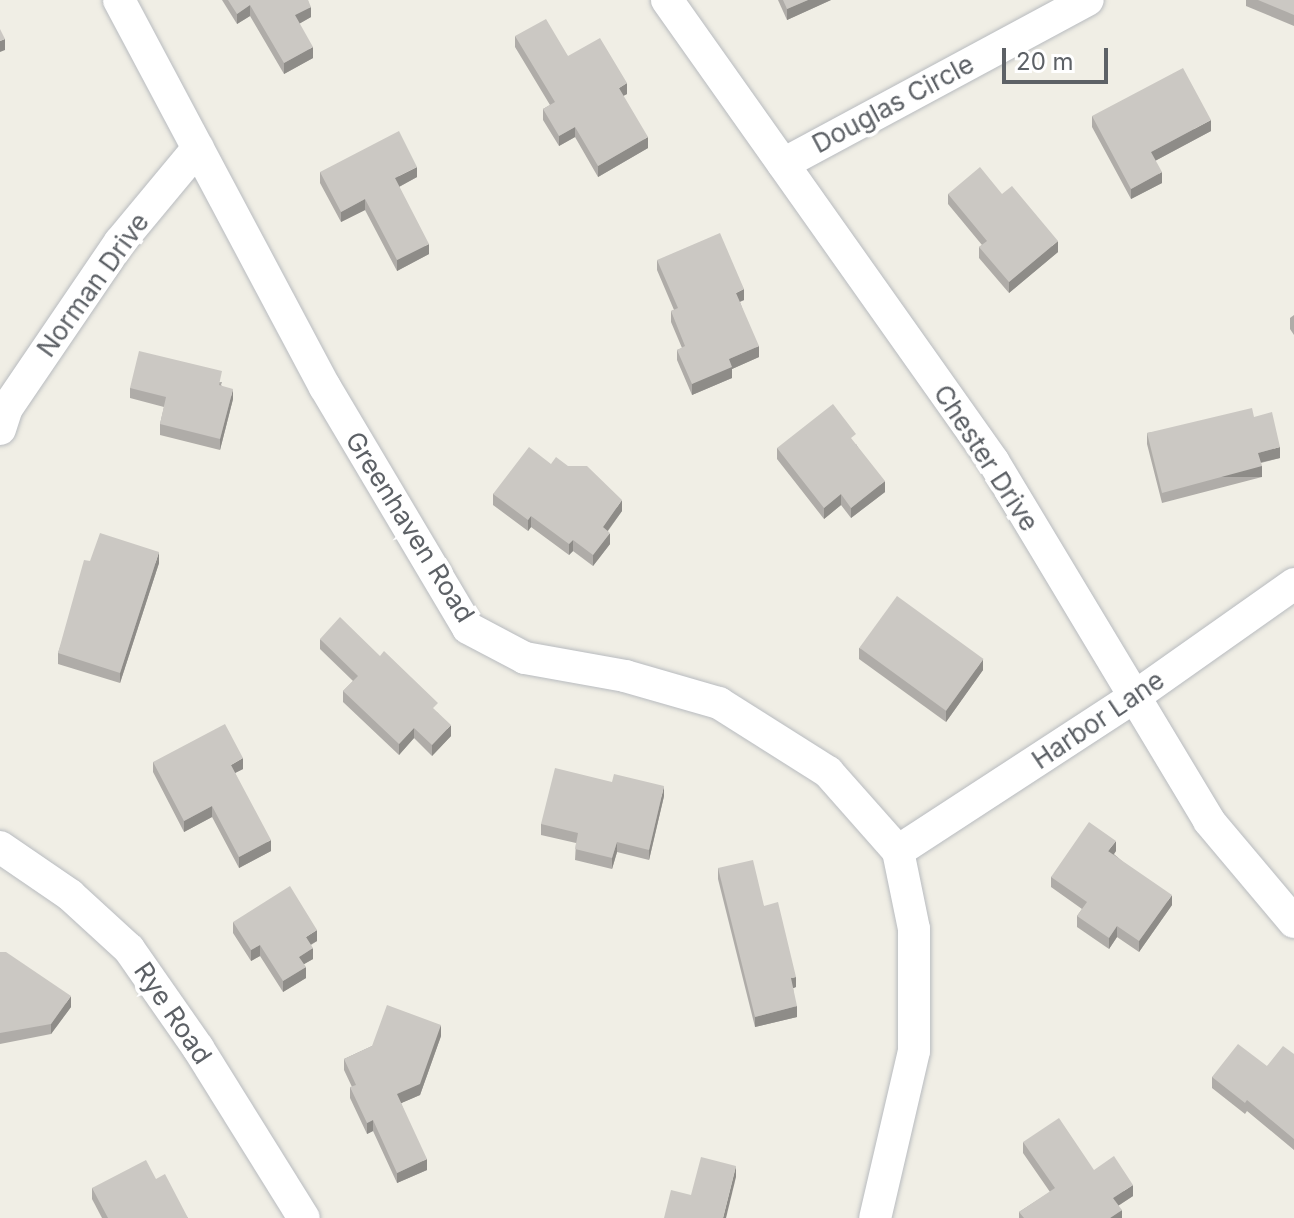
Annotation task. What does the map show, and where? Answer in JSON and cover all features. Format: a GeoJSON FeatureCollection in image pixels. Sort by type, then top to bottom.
{"type":"FeatureCollection","features":[{"type":"Feature","properties":{"kind":"street","name":"Greenhaven Road"},"geometry":{"type":"LineString","coordinates":[[119,0],[325,387],[468,628],[525,658],[625,676],[719,703],[828,772],[898,851],[914,929],[914,1051],[875,1218]]}},
{"type":"Feature","properties":{"kind":"street","name":"Chester Drive"},"geometry":{"type":"LineString","coordinates":[[667,0],[993,461],[1209,821],[1294,922]]}},
{"type":"Feature","properties":{"kind":"street","name":"Douglas Circle"},"geometry":{"type":"LineString","coordinates":[[783,164],[1088,0]]}},
{"type":"Feature","properties":{"kind":"street","name":"Norman Drive"},"geometry":{"type":"LineString","coordinates":[[0,429],[7,408],[120,242],[198,148]]}},
{"type":"Feature","properties":{"kind":"street","name":"Harbor Lane"},"geometry":{"type":"LineString","coordinates":[[898,851],[1134,697],[1294,584]]}},
{"type":"Feature","properties":{"kind":"street","name":"Rye Road"},"geometry":{"type":"LineString","coordinates":[[0,847],[70,895],[129,949],[198,1048],[304,1218]]}},
{"type":"Feature","properties":{"kind":"building"},"geometry":{"type":"Polygon","coordinates":[[[228,0],[308,0],[311,7],[295,15],[313,47],[284,63],[250,5],[237,14],[228,0]]]}},
{"type":"Feature","properties":{"kind":"building"},"geometry":{"type":"Polygon","coordinates":[[[783,0],[808,0],[787,9],[783,0]]]}},
{"type":"Feature","properties":{"kind":"building"},"geometry":{"type":"Polygon","coordinates":[[[1258,0],[1294,0],[1294,15],[1258,0]]]}},
{"type":"Feature","properties":{"kind":"building"},"geometry":{"type":"Polygon","coordinates":[[[546,19],[568,56],[600,38],[627,83],[619,88],[648,137],[598,166],[575,127],[559,136],[543,109],[555,102],[515,36],[546,19]]]}},
{"type":"Feature","properties":{"kind":"building"},"geometry":{"type":"Polygon","coordinates":[[[1183,68],[1211,120],[1151,152],[1162,172],[1131,189],[1092,116],[1183,68]]]}},
{"type":"Feature","properties":{"kind":"building"},"geometry":{"type":"Polygon","coordinates":[[[399,131],[417,167],[395,178],[429,244],[397,260],[365,199],[341,212],[320,172],[399,131]]]}},
{"type":"Feature","properties":{"kind":"building"},"geometry":{"type":"Polygon","coordinates":[[[980,167],[1002,194],[1012,186],[1058,241],[1009,282],[979,247],[987,241],[948,194],[980,167]]]}},
{"type":"Feature","properties":{"kind":"building"},"geometry":{"type":"Polygon","coordinates":[[[720,233],[744,289],[736,293],[759,346],[729,359],[732,367],[692,384],[677,350],[685,346],[671,311],[678,308],[657,260],[720,233]]]}},
{"type":"Feature","properties":{"kind":"building"},"geometry":{"type":"Polygon","coordinates":[[[139,351],[222,371],[219,385],[233,389],[220,439],[160,424],[166,397],[130,388],[139,351]]]}},
{"type":"Feature","properties":{"kind":"building"},"geometry":{"type":"Polygon","coordinates":[[[833,404],[856,434],[851,438],[885,481],[851,508],[841,494],[824,508],[777,448],[833,404]]]}},
{"type":"Feature","properties":{"kind":"building"},"geometry":{"type":"Polygon","coordinates":[[[1252,408],[1254,417],[1272,412],[1280,447],[1258,453],[1262,466],[1162,493],[1147,433],[1252,408]]]}},
{"type":"Feature","properties":{"kind":"building"},"geometry":{"type":"Polygon","coordinates":[[[529,447],[551,464],[556,457],[568,466],[587,466],[622,500],[603,527],[610,533],[593,555],[573,540],[569,544],[531,516],[528,520],[493,494],[529,447]]]}},
{"type":"Feature","properties":{"kind":"building"},"geometry":{"type":"Polygon","coordinates":[[[100,533],[159,552],[120,673],[58,653],[84,560],[90,561],[100,533]]]}},
{"type":"Feature","properties":{"kind":"building"},"geometry":{"type":"Polygon","coordinates":[[[897,596],[984,659],[946,711],[859,648],[897,596]]]}},
{"type":"Feature","properties":{"kind":"building"},"geometry":{"type":"Polygon","coordinates":[[[340,617],[380,656],[384,651],[438,703],[433,708],[451,725],[432,745],[414,728],[399,744],[343,691],[358,676],[320,639],[340,617]]]}},
{"type":"Feature","properties":{"kind":"building"},"geometry":{"type":"Polygon","coordinates":[[[225,724],[243,758],[231,765],[271,840],[239,857],[212,806],[184,821],[153,762],[225,724]]]}},
{"type":"Feature","properties":{"kind":"building"},"geometry":{"type":"Polygon","coordinates":[[[555,768],[612,782],[614,774],[664,786],[649,850],[617,842],[612,858],[575,849],[578,833],[541,824],[555,768]]]}},
{"type":"Feature","properties":{"kind":"building"},"geometry":{"type":"Polygon","coordinates":[[[1089,822],[1116,841],[1108,851],[1172,895],[1139,941],[1117,926],[1109,938],[1077,916],[1087,902],[1051,877],[1089,822]]]}},
{"type":"Feature","properties":{"kind":"building"},"geometry":{"type":"Polygon","coordinates":[[[753,860],[764,906],[778,902],[796,977],[791,978],[797,1006],[755,1017],[718,868],[753,860]]]}},
{"type":"Feature","properties":{"kind":"building"},"geometry":{"type":"Polygon","coordinates":[[[290,886],[317,930],[306,937],[313,948],[299,957],[306,967],[283,981],[260,945],[251,950],[233,922],[290,886]]]}},
{"type":"Feature","properties":{"kind":"building"},"geometry":{"type":"Polygon","coordinates":[[[0,952],[6,952],[71,996],[51,1024],[0,1033],[0,952]]]}},
{"type":"Feature","properties":{"kind":"building"},"geometry":{"type":"Polygon","coordinates":[[[387,1005],[441,1025],[420,1084],[397,1094],[427,1159],[397,1173],[373,1120],[367,1123],[350,1087],[356,1085],[344,1059],[372,1046],[387,1005]]]}},
{"type":"Feature","properties":{"kind":"building"},"geometry":{"type":"Polygon","coordinates":[[[1238,1044],[1267,1066],[1283,1046],[1294,1054],[1294,1139],[1247,1100],[1245,1103],[1212,1077],[1238,1044]]]}},
{"type":"Feature","properties":{"kind":"building"},"geometry":{"type":"Polygon","coordinates":[[[1059,1118],[1094,1170],[1114,1156],[1133,1185],[1113,1198],[1122,1210],[1110,1218],[1024,1218],[1019,1212],[1055,1188],[1023,1142],[1059,1118]]]}},
{"type":"Feature","properties":{"kind":"building"},"geometry":{"type":"Polygon","coordinates":[[[701,1157],[736,1166],[723,1218],[664,1218],[671,1190],[691,1195],[701,1157]]]}},
{"type":"Feature","properties":{"kind":"building"},"geometry":{"type":"Polygon","coordinates":[[[146,1160],[156,1179],[165,1174],[188,1218],[108,1218],[92,1188],[146,1160]]]}}]}
